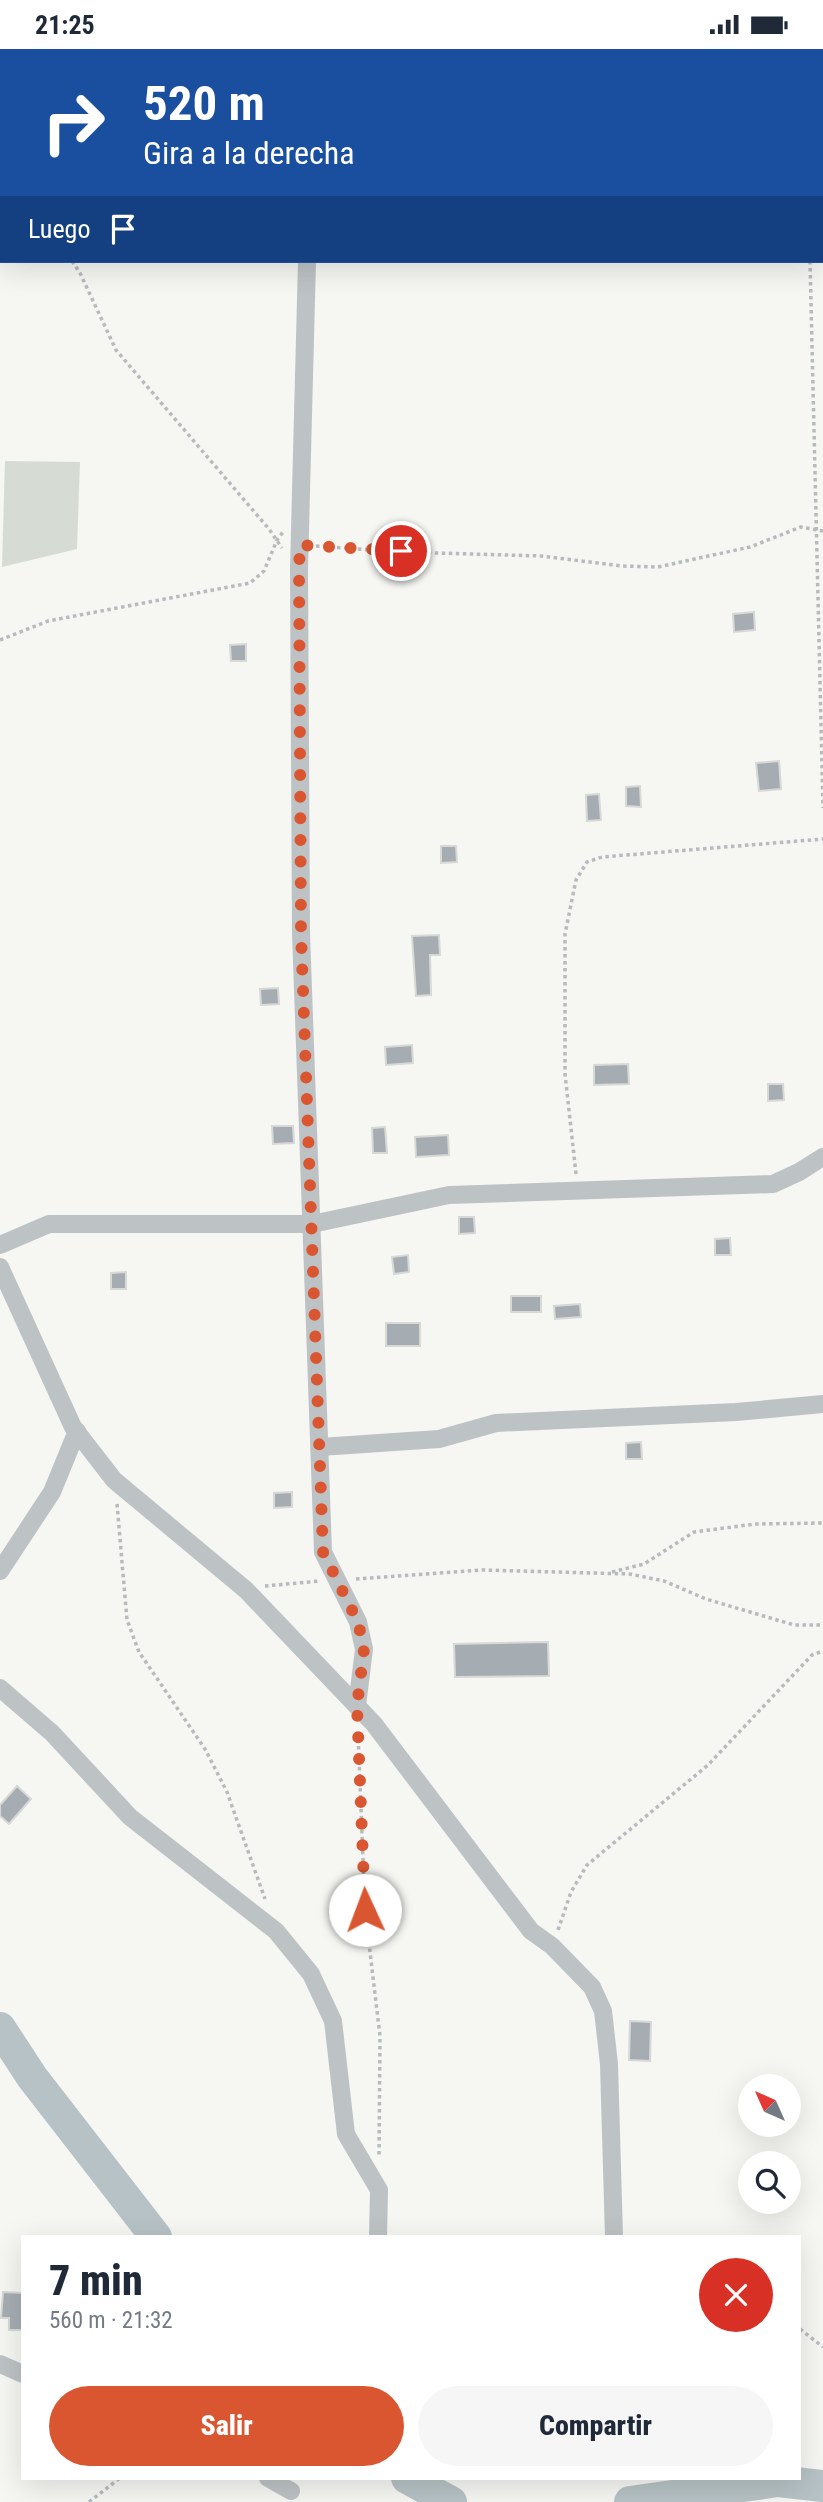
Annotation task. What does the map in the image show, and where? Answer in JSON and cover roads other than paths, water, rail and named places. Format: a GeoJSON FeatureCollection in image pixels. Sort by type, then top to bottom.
{"type":"FeatureCollection","features":[{"type":"Feature","properties":{"kind":"street"},"geometry":{"type":"LineString","coordinates":[[307,263],[299,569],[301,933],[323,1552],[358,1622],[364,1649],[357,1706]]}},
{"type":"Feature","properties":{"kind":"street"},"geometry":{"type":"LineString","coordinates":[[0,1245],[49,1224],[312,1224],[449,1195],[773,1184],[823,1157]]}},
{"type":"Feature","properties":{"kind":"street"},"geometry":{"type":"LineString","coordinates":[[0,1267],[77,1431],[114,1480],[246,1590],[374,1724],[531,1931],[552,1946],[592,1987],[603,2011],[609,2064],[614,2235]]}},
{"type":"Feature","properties":{"kind":"street"},"geometry":{"type":"LineString","coordinates":[[320,1447],[439,1439],[496,1423],[736,1412],[823,1404]]}},
{"type":"Feature","properties":{"kind":"street"},"geometry":{"type":"LineString","coordinates":[[0,1571],[52,1492],[77,1431]]}},
{"type":"Feature","properties":{"kind":"street"},"geometry":{"type":"LineString","coordinates":[[0,1688],[52,1733],[130,1817],[276,1931],[311,1974],[333,2021],[346,2134],[379,2190],[378,2235]]}},
{"type":"Feature","properties":{"kind":"street"},"geometry":{"type":"LineString","coordinates":[[0,2364],[21,2373]]}},
{"type":"Feature","properties":{"kind":"street"},"geometry":{"type":"LineString","coordinates":[[272,2480],[291,2491]]}},
{"type":"Feature","properties":{"kind":"waterway"},"geometry":{"type":"LineString","coordinates":[[0,2028],[32,2077],[154,2235]]}},
{"type":"Feature","properties":{"kind":"waterway"},"geometry":{"type":"LineString","coordinates":[[411,2480],[451,2502]]}},
{"type":"Feature","properties":{"kind":"waterway"},"geometry":{"type":"LineString","coordinates":[[630,2502],[778,2481],[823,2486]]}}]}
